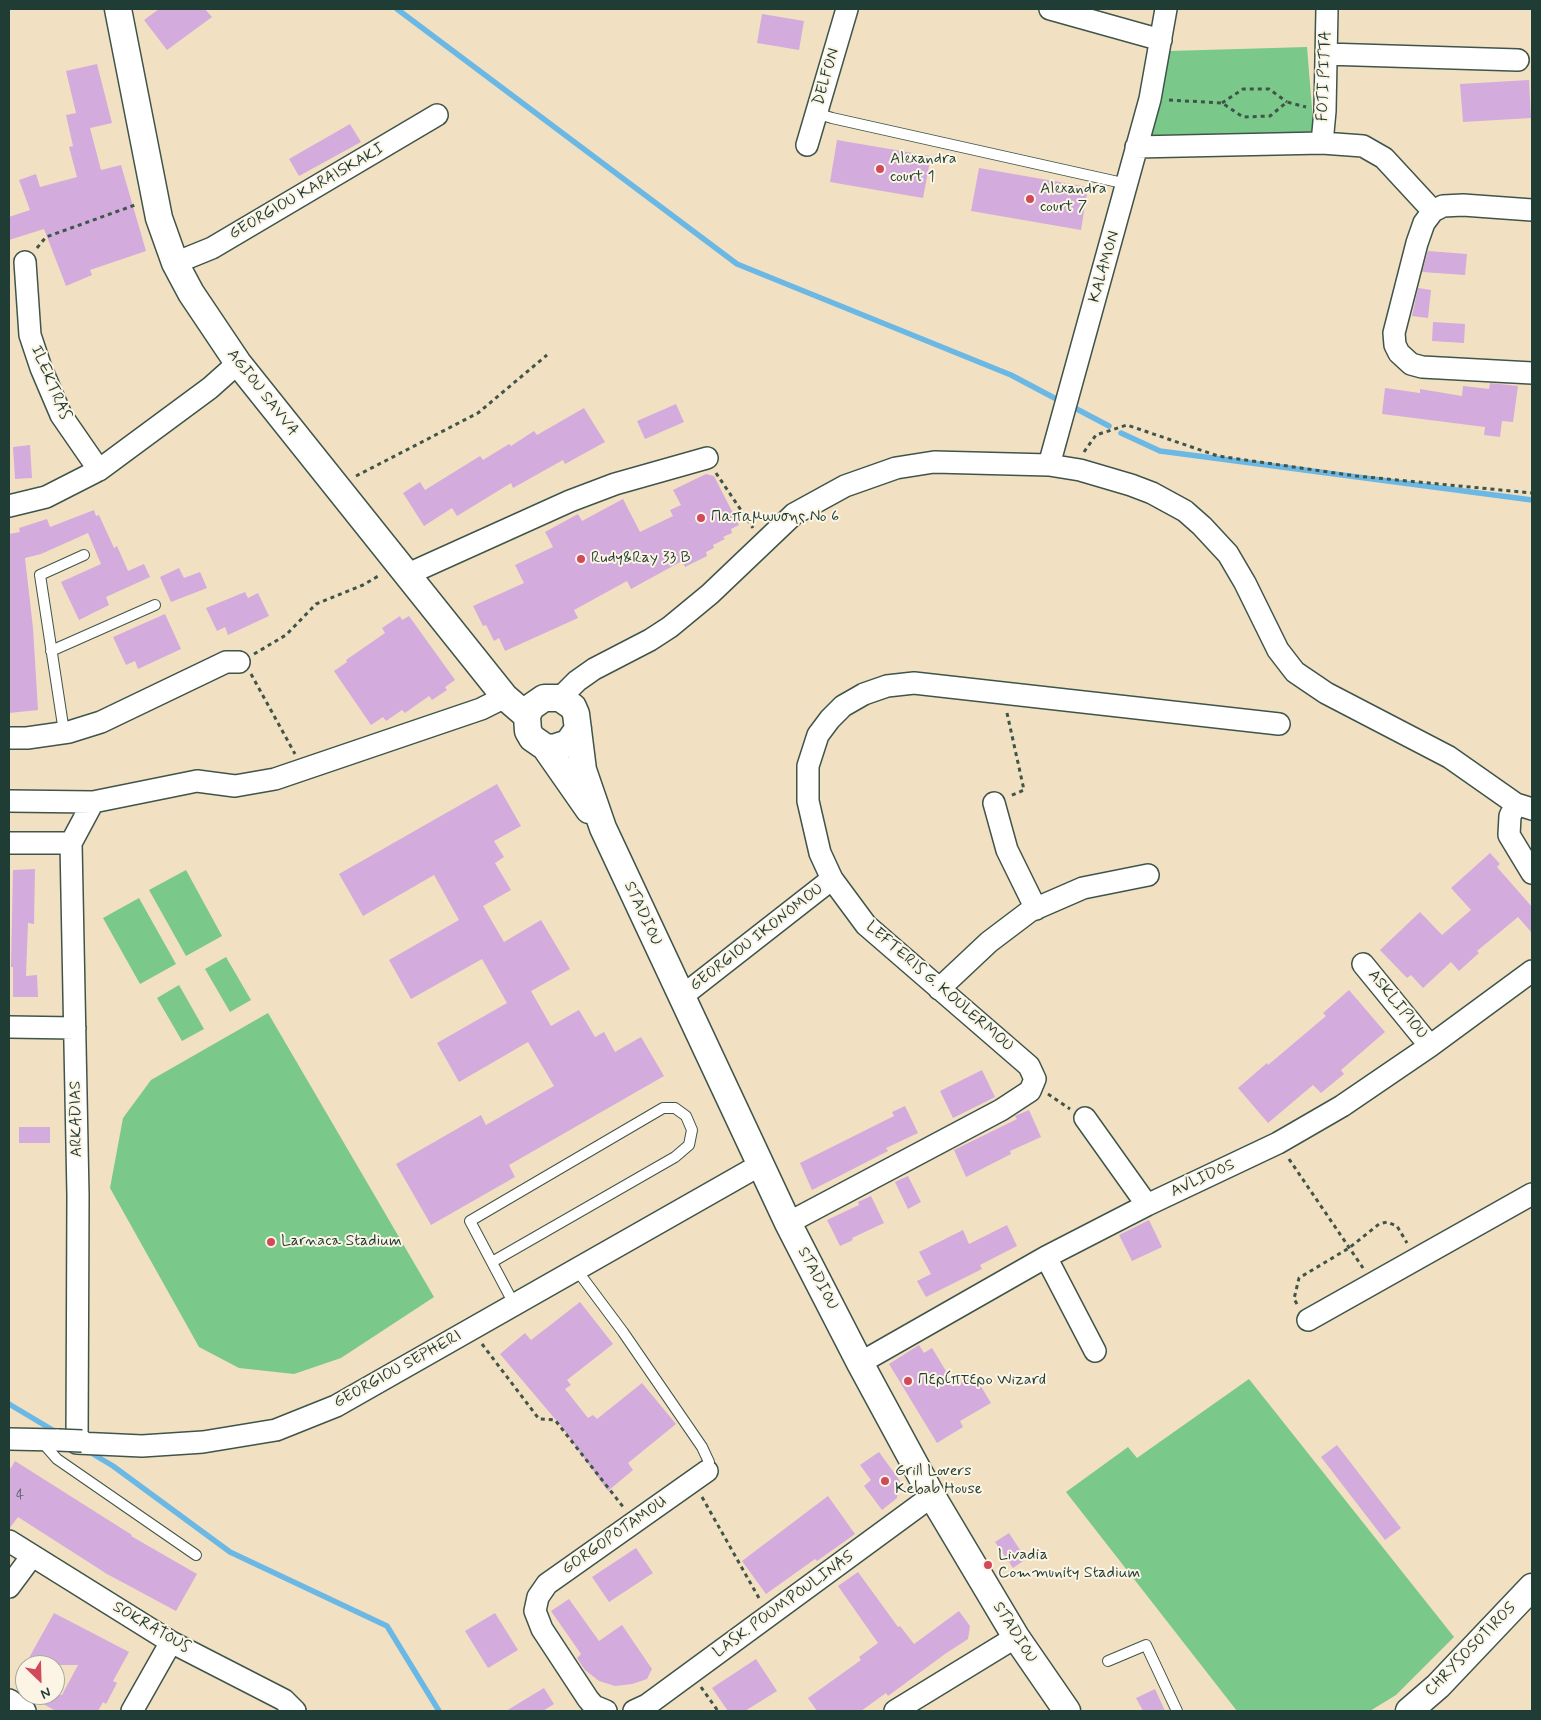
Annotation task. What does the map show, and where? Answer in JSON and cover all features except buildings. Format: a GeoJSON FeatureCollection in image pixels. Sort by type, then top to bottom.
{"type":"FeatureCollection","features":[{"type":"Feature","properties":{"kind":"street","name":"AGIOU SAVVA"},"geometry":{"type":"LineString","coordinates":[[118,9],[159,218],[175,262],[191,293],[238,363],[402,570],[505,697],[527,716]]}},
{"type":"Feature","properties":{"kind":"street","name":"DELFON"},"geometry":{"type":"LineString","coordinates":[[807,144],[847,9]]}},
{"type":"Feature","properties":{"kind":"street"},"geometry":{"type":"LineString","coordinates":[[1050,9],[1161,40]]}},
{"type":"Feature","properties":{"kind":"street","name":"KALAMON"},"geometry":{"type":"LineString","coordinates":[[1050,464],[1150,99],[1166,9]]}},
{"type":"Feature","properties":{"kind":"street","name":"FOTI PITTA"},"geometry":{"type":"LineString","coordinates":[[1322,143],[1325,111],[1327,9]]}},
{"type":"Feature","properties":{"kind":"street"},"geometry":{"type":"LineString","coordinates":[[1326,54],[1518,60]]}},
{"type":"Feature","properties":{"kind":"street","name":"GEORGIOU KARAISKAKI"},"geometry":{"type":"LineString","coordinates":[[175,262],[212,248],[437,116]]}},
{"type":"Feature","properties":{"kind":"street"},"geometry":{"type":"LineString","coordinates":[[1136,147],[1322,143],[1363,146],[1384,158],[1433,211]]}},
{"type":"Feature","properties":{"kind":"street"},"geometry":{"type":"LineString","coordinates":[[1532,210],[1463,205],[1444,206],[1433,211],[1424,223],[1417,242],[1394,333],[1395,345],[1411,364],[1422,367],[1532,374]]}},
{"type":"Feature","properties":{"kind":"street","name":"ILEKTRAS"},"geometry":{"type":"LineString","coordinates":[[25,262],[30,335],[41,368],[61,415],[99,470]]}},
{"type":"Feature","properties":{"kind":"street"},"geometry":{"type":"LineString","coordinates":[[9,506],[46,497],[99,470],[206,391],[238,363]]}},
{"type":"Feature","properties":{"kind":"street"},"geometry":{"type":"LineString","coordinates":[[402,570],[615,484],[707,458]]}},
{"type":"Feature","properties":{"kind":"street"},"geometry":{"type":"LineString","coordinates":[[560,698],[577,681],[594,669],[650,640],[670,627],[710,594],[794,514],[859,480],[914,464],[958,461],[1050,464],[1080,470],[1152,493],[1185,512],[1209,533],[1228,554],[1245,583],[1278,650],[1295,672],[1326,693],[1449,757],[1524,806],[1510,816],[1509,835],[1532,873]]}},
{"type":"Feature","properties":{"kind":"street"},"geometry":{"type":"LineString","coordinates":[[9,738],[27,738],[64,732],[102,722],[226,662],[239,662]]}},
{"type":"Feature","properties":{"kind":"street","name":"LEFTERIS G. KOULERMOU"},"geometry":{"type":"LineString","coordinates":[[1033,1085],[1035,1079],[1029,1066],[866,926],[832,879],[820,853],[808,801],[808,766],[818,735],[843,706],[864,694],[887,686],[914,683],[1279,724]]}},
{"type":"Feature","properties":{"kind":"street"},"geometry":{"type":"LineString","coordinates":[[9,801],[94,802],[197,781],[235,786],[276,779],[481,709],[505,697]]}},
{"type":"Feature","properties":{"kind":"street"},"geometry":{"type":"LineString","coordinates":[[544,698],[560,698],[573,707],[578,730],[568,743],[552,748],[545,747],[532,738],[528,731],[527,716],[537,702],[544,698]]}},
{"type":"Feature","properties":{"kind":"street","name":"STADIOU"},"geometry":{"type":"LineString","coordinates":[[578,730],[583,770],[603,828],[788,1223],[860,1363],[932,1496],[1016,1637],[1067,1711]]}},
{"type":"Feature","properties":{"kind":"street","name":"STADIOU"},"geometry":{"type":"LineString","coordinates":[[545,747],[603,828]]}},
{"type":"Feature","properties":{"kind":"street"},"geometry":{"type":"LineString","coordinates":[[9,843],[71,843],[94,802]]}},
{"type":"Feature","properties":{"kind":"street"},"geometry":{"type":"LineString","coordinates":[[994,803],[1007,850],[1036,909]]}},
{"type":"Feature","properties":{"kind":"street","name":"ARKADIAS"},"geometry":{"type":"LineString","coordinates":[[64,1441],[78,1194],[71,843]]}},
{"type":"Feature","properties":{"kind":"street"},"geometry":{"type":"LineString","coordinates":[[939,988],[1009,925],[1036,909],[1083,888],[1148,875]]}},
{"type":"Feature","properties":{"kind":"street","name":"GEORGIOU IKONOMOU"},"geometry":{"type":"LineString","coordinates":[[681,997],[832,879]]}},
{"type":"Feature","properties":{"kind":"street","name":"ASKLIPIOU"},"geometry":{"type":"LineString","coordinates":[[1363,964],[1430,1046]]}},
{"type":"Feature","properties":{"kind":"street","name":"AVLIDOS"},"geometry":{"type":"LineString","coordinates":[[860,1363],[1046,1258],[1147,1205],[1278,1144],[1342,1106],[1430,1046],[1532,971]]}},
{"type":"Feature","properties":{"kind":"street"},"geometry":{"type":"LineString","coordinates":[[9,1027],[75,1028]]}},
{"type":"Feature","properties":{"kind":"street"},"geometry":{"type":"LineString","coordinates":[[788,1223],[1001,1110],[1022,1098],[1033,1085]]}},
{"type":"Feature","properties":{"kind":"street"},"geometry":{"type":"LineString","coordinates":[[1085,1118],[1147,1205]]}},
{"type":"Feature","properties":{"kind":"street","name":"GEORGIOU SEPHERI"},"geometry":{"type":"LineString","coordinates":[[9,1439],[142,1446],[203,1442],[276,1430],[336,1406],[760,1165]]}},
{"type":"Feature","properties":{"kind":"street"},"geometry":{"type":"LineString","coordinates":[[1308,1320],[1532,1194]]}},
{"type":"Feature","properties":{"kind":"street"},"geometry":{"type":"LineString","coordinates":[[1046,1258],[1095,1351]]}},
{"type":"Feature","properties":{"kind":"street","name":"GORGOPOTAMOU"},"geometry":{"type":"LineString","coordinates":[[606,1711],[594,1706],[588,1699],[542,1629],[535,1611],[538,1597],[547,1584],[700,1476]]}},
{"type":"Feature","properties":{"kind":"street","name":"LASK. POUMPOULINAS"},"geometry":{"type":"LineString","coordinates":[[634,1711],[647,1705],[932,1496]]}},
{"type":"Feature","properties":{"kind":"street","name":"SOKRATOUS"},"geometry":{"type":"LineString","coordinates":[[9,1541],[172,1642],[284,1700],[295,1711]]}},
{"type":"Feature","properties":{"kind":"street"},"geometry":{"type":"LineString","coordinates":[[9,1587],[32,1556]]}},
{"type":"Feature","properties":{"kind":"street","name":"CHRYSOSOTIROS"},"geometry":{"type":"LineString","coordinates":[[1409,1711],[1438,1686],[1532,1587]]}},
{"type":"Feature","properties":{"kind":"street"},"geometry":{"type":"LineString","coordinates":[[895,1711],[1016,1637]]}},
{"type":"Feature","properties":{"kind":"street"},"geometry":{"type":"LineString","coordinates":[[132,1711],[172,1642]]}},
{"type":"Feature","properties":{"kind":"street"},"geometry":{"type":"LineString","coordinates":[[9,1700],[25,1711]]}},
{"type":"Feature","properties":{"kind":"lane"},"geometry":{"type":"LineString","coordinates":[[816,113],[1127,184]]}},
{"type":"Feature","properties":{"kind":"lane"},"geometry":{"type":"LineString","coordinates":[[64,732],[40,575],[84,554]]}},
{"type":"Feature","properties":{"kind":"lane"},"geometry":{"type":"LineString","coordinates":[[51,651],[155,605]]}},
{"type":"Feature","properties":{"kind":"lane"},"geometry":{"type":"LineString","coordinates":[[492,1262],[675,1157],[690,1145],[692,1130],[686,1116],[675,1108],[663,1108],[470,1221],[514,1304]]}},
{"type":"Feature","properties":{"kind":"lane"},"geometry":{"type":"LineString","coordinates":[[576,1269],[623,1332],[702,1447],[709,1462],[700,1476]]}},
{"type":"Feature","properties":{"kind":"lane"},"geometry":{"type":"LineString","coordinates":[[64,1441],[57,1459],[196,1555]]}},
{"type":"Feature","properties":{"kind":"lane"},"geometry":{"type":"LineString","coordinates":[[1108,1661],[1146,1645],[1177,1711]]}},
{"type":"Feature","properties":{"kind":"path"},"geometry":{"type":"LineString","coordinates":[[1222,103],[1243,89],[1270,89],[1288,102],[1325,111]]}},
{"type":"Feature","properties":{"kind":"path"},"geometry":{"type":"LineString","coordinates":[[1150,99],[1222,103],[1243,117],[1270,116],[1288,102]]}},
{"type":"Feature","properties":{"kind":"path"},"geometry":{"type":"LineString","coordinates":[[25,262],[46,237],[155,198]]}},
{"type":"Feature","properties":{"kind":"path"},"geometry":{"type":"LineString","coordinates":[[336,486],[478,413],[547,356]]}},
{"type":"Feature","properties":{"kind":"path"},"geometry":{"type":"LineString","coordinates":[[1080,470],[1086,448],[1096,435],[1127,425],[1218,456],[1356,476],[1532,493]]}},
{"type":"Feature","properties":{"kind":"path"},"geometry":{"type":"LineString","coordinates":[[707,458],[725,490],[763,543]]}},
{"type":"Feature","properties":{"kind":"path"},"geometry":{"type":"LineString","coordinates":[[304,771],[248,669],[239,662],[286,635],[316,604],[402,570]]}},
{"type":"Feature","properties":{"kind":"path"},"geometry":{"type":"LineString","coordinates":[[994,803],[1024,790],[1002,693]]}},
{"type":"Feature","properties":{"kind":"path"},"geometry":{"type":"LineString","coordinates":[[1033,1085],[1085,1118]]}},
{"type":"Feature","properties":{"kind":"path"},"geometry":{"type":"LineString","coordinates":[[1278,1144],[1373,1283]]}},
{"type":"Feature","properties":{"kind":"path"},"geometry":{"type":"LineString","coordinates":[[1308,1320],[1294,1299],[1299,1278],[1349,1248],[1379,1224],[1387,1222],[1397,1226],[1416,1258]]}},
{"type":"Feature","properties":{"kind":"path"},"geometry":{"type":"LineString","coordinates":[[471,1329],[539,1419],[555,1420],[635,1522]]}},
{"type":"Feature","properties":{"kind":"path"},"geometry":{"type":"LineString","coordinates":[[700,1476],[769,1616]]}},
{"type":"Feature","properties":{"kind":"path"},"geometry":{"type":"LineString","coordinates":[[691,1673],[718,1711]]}},
{"type":"Feature","properties":{"kind":"green space"},"geometry":{"type":"Polygon","coordinates":[[[1307,47],[1314,133],[1149,135],[1169,51],[1307,47]]]}},
{"type":"Feature","properties":{"kind":"green space"},"geometry":{"type":"Polygon","coordinates":[[[186,870],[222,936],[186,956],[149,890],[186,870]]]}},
{"type":"Feature","properties":{"kind":"green space"},"geometry":{"type":"Polygon","coordinates":[[[139,898],[176,964],[140,984],[103,918],[139,898]]]}},
{"type":"Feature","properties":{"kind":"green space"},"geometry":{"type":"Polygon","coordinates":[[[226,957],[251,1000],[230,1012],[205,969],[226,957]]]}},
{"type":"Feature","properties":{"kind":"green space"},"geometry":{"type":"Polygon","coordinates":[[[179,985],[204,1029],[182,1041],[157,998],[179,985]]]}},
{"type":"Feature","properties":{"kind":"green space","name":"Larnaca Stadium"},"geometry":{"type":"Polygon","coordinates":[[[268,1013],[434,1297],[341,1358],[294,1374],[239,1368],[199,1347],[110,1188],[123,1118],[151,1080],[268,1013]]]}},
{"type":"Feature","properties":{"kind":"green space"},"geometry":{"type":"Polygon","coordinates":[[[1249,1379],[1454,1637],[1396,1695],[1370,1711],[1237,1711],[1066,1492],[1128,1447],[1137,1458],[1249,1379]]]}},
{"type":"Feature","properties":{"kind":"waterway"},"geometry":{"type":"LineString","coordinates":[[397,9],[737,264],[1011,375],[1062,402]]}},
{"type":"Feature","properties":{"kind":"waterway"},"geometry":{"type":"LineString","coordinates":[[1071,406],[1109,426]]}},
{"type":"Feature","properties":{"kind":"waterway"},"geometry":{"type":"LineString","coordinates":[[1121,433],[1160,451],[1532,500]]}},
{"type":"Feature","properties":{"kind":"waterway"},"geometry":{"type":"LineString","coordinates":[[9,1404],[56,1432]]}},
{"type":"Feature","properties":{"kind":"waterway"},"geometry":{"type":"LineString","coordinates":[[88,1451],[113,1466],[230,1552],[387,1626],[439,1711]]}},
{"type":"Feature","properties":{"kind":"place","name":"Alexandra court 1"},"geometry":{"type":"Point","coordinates":[880,169]}},
{"type":"Feature","properties":{"kind":"place","name":"Alexandra court 7"},"geometry":{"type":"Point","coordinates":[1030,199]}},
{"type":"Feature","properties":{"kind":"place","name":"Παπαμωυσης No 6"},"geometry":{"type":"Point","coordinates":[701,518]}},
{"type":"Feature","properties":{"kind":"place","name":"Rudy&Ray 33 B"},"geometry":{"type":"Point","coordinates":[581,559]}},
{"type":"Feature","properties":{"kind":"place","name":"Larnaca Stadium"},"geometry":{"type":"Point","coordinates":[271,1242]}},
{"type":"Feature","properties":{"kind":"place","name":"Περίπτερο Wizard"},"geometry":{"type":"Point","coordinates":[908,1381]}},
{"type":"Feature","properties":{"kind":"place","name":"Grill Lovers Kebab House"},"geometry":{"type":"Point","coordinates":[885,1481]}},
{"type":"Feature","properties":{"kind":"place","name":"Livadia Community Stadium"},"geometry":{"type":"Point","coordinates":[988,1565]}}]}
